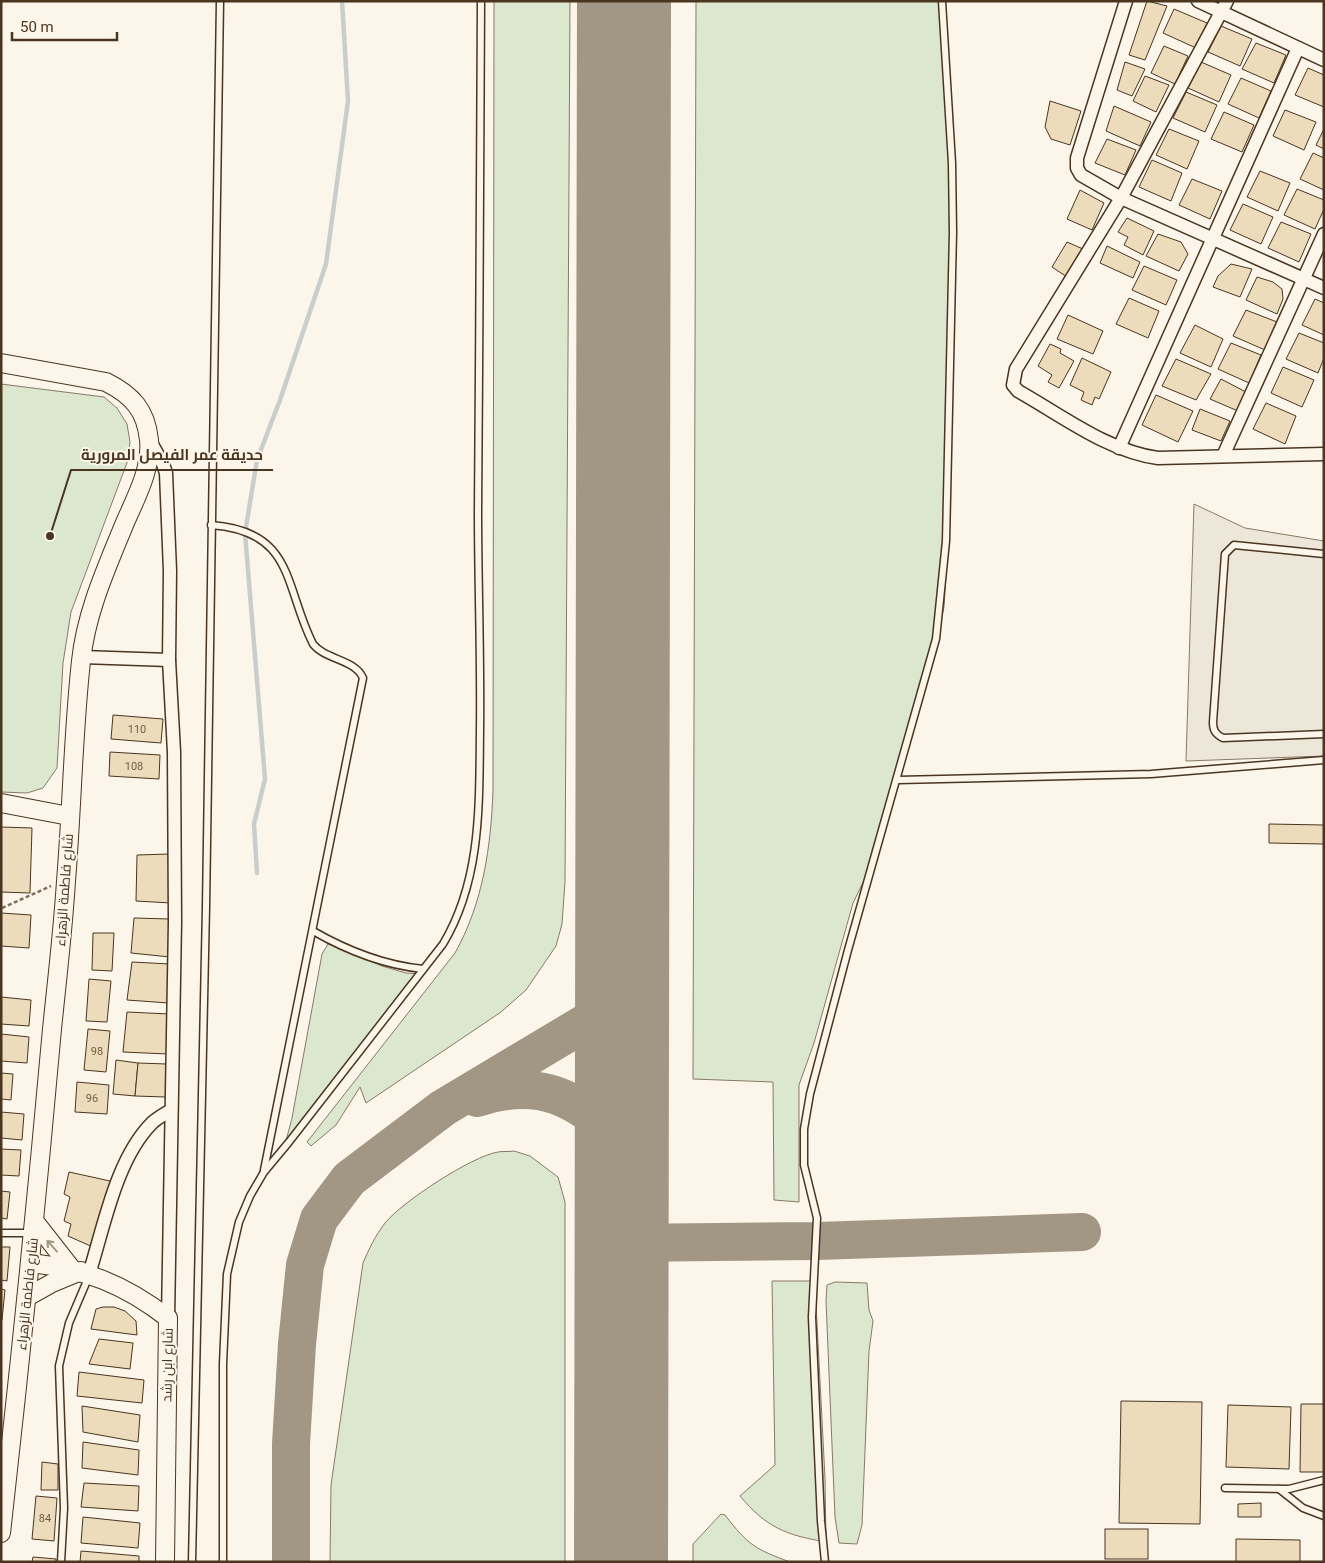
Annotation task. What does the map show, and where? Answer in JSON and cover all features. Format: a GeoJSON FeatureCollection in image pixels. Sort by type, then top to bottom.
{"type":"FeatureCollection","features":[{"type":"Feature","properties":{"kind":"street"},"geometry":{"type":"LineString","coordinates":[[1126,1],[1077,158],[1077,168],[1081,176],[1120,198],[1324,288]]}},
{"type":"Feature","properties":{"kind":"street"},"geometry":{"type":"LineString","coordinates":[[1198,1],[1224,6],[1298,48],[1324,60]]}},
{"type":"Feature","properties":{"kind":"street"},"geometry":{"type":"LineString","coordinates":[[1224,6],[1120,198],[1016,369],[1013,379],[1018,391],[1119,448],[1140,456],[1158,458],[1324,454]]}},
{"type":"Feature","properties":{"kind":"street"},"geometry":{"type":"LineString","coordinates":[[1119,448],[1298,48]]}},
{"type":"Feature","properties":{"kind":"street"},"geometry":{"type":"LineString","coordinates":[[1223,456],[1324,234]]}},
{"type":"Feature","properties":{"kind":"street","name":"شارع فاطمة الزهراء"},"geometry":{"type":"LineString","coordinates":[[1,363],[106,382],[132,397],[140,410],[150,441],[148,460],[141,484],[88,621],[82,657],[69,816],[66,879],[31,1263],[1,1533]]}},
{"type":"Feature","properties":{"kind":"street"},"geometry":{"type":"LineString","coordinates":[[150,441],[164,464],[166,473],[170,571],[169,660],[174,772],[172,1110],[168,1318]]}},
{"type":"Feature","properties":{"kind":"street"},"geometry":{"type":"LineString","coordinates":[[82,657],[169,660]]}},
{"type":"Feature","properties":{"kind":"street"},"geometry":{"type":"LineString","coordinates":[[1,803],[69,816]]}},
{"type":"Feature","properties":{"kind":"street"},"geometry":{"type":"LineString","coordinates":[[27,1297],[52,1283],[80,1271],[127,1161],[140,1138],[153,1121],[172,1110]]}},
{"type":"Feature","properties":{"kind":"street"},"geometry":{"type":"LineString","coordinates":[[34,1228],[80,1271]]}},
{"type":"Feature","properties":{"kind":"street","name":"شارع ابن رشد"},"geometry":{"type":"LineString","coordinates":[[31,1263],[80,1271],[123,1288],[168,1318],[165,1562]]}},
{"type":"Feature","properties":{"kind":"lane"},"geometry":{"type":"LineString","coordinates":[[192,1562],[220,1]]}},
{"type":"Feature","properties":{"kind":"lane"},"geometry":{"type":"LineString","coordinates":[[223,1562],[223,1364],[227,1274],[239,1222],[264,1172],[290,1142],[443,944],[462,909],[472,872],[479,805],[482,1]]}},
{"type":"Feature","properties":{"kind":"lane"},"geometry":{"type":"LineString","coordinates":[[825,1562],[820,1521],[811,1300],[817,1218],[804,1165],[804,1129],[808,1103],[848,950],[898,780],[936,639],[946,540],[953,209],[942,1]]}},
{"type":"Feature","properties":{"kind":"lane"},"geometry":{"type":"LineString","coordinates":[[211,525],[242,530],[269,547],[287,572],[312,644],[320,652],[356,668],[363,678],[264,1172]]}},
{"type":"Feature","properties":{"kind":"lane"},"geometry":{"type":"LineString","coordinates":[[1324,554],[1240,545],[1228,548],[1224,560],[1212,722],[1213,729],[1217,735],[1223,738],[1324,734]]}},
{"type":"Feature","properties":{"kind":"lane"},"geometry":{"type":"LineString","coordinates":[[898,780],[1151,774],[1324,760]]}},
{"type":"Feature","properties":{"kind":"lane"},"geometry":{"type":"LineString","coordinates":[[313,931],[377,961],[423,969]]}},
{"type":"Feature","properties":{"kind":"lane"},"geometry":{"type":"LineString","coordinates":[[1,1233],[34,1228]]}},
{"type":"Feature","properties":{"kind":"lane"},"geometry":{"type":"LineString","coordinates":[[61,1562],[64,1508],[59,1366],[80,1271]]}},
{"type":"Feature","properties":{"kind":"lane"},"geometry":{"type":"LineString","coordinates":[[1226,1488],[1279,1490],[1324,1480]]}},
{"type":"Feature","properties":{"kind":"lane"},"geometry":{"type":"LineString","coordinates":[[1279,1490],[1303,1508],[1324,1516]]}},
{"type":"Feature","properties":{"kind":"path"},"geometry":{"type":"LineString","coordinates":[[2,908],[66,879]]}},
{"type":"Feature","properties":{"kind":"green space"},"geometry":{"type":"Polygon","coordinates":[[[494,1],[570,1],[565,882],[562,924],[556,946],[526,990],[501,1012],[366,1103],[360,1087],[336,1125],[311,1146],[307,1142],[455,953],[465,934],[484,874],[493,790],[494,1]]]}},
{"type":"Feature","properties":{"kind":"green space"},"geometry":{"type":"Polygon","coordinates":[[[696,1],[943,1],[953,140],[948,539],[944,607],[935,650],[871,866],[853,903],[814,1043],[799,1085],[799,1202],[774,1200],[773,1082],[693,1079],[696,1]]]}},
{"type":"Feature","properties":{"kind":"green space"},"geometry":{"type":"Polygon","coordinates":[[[1,384],[104,397],[117,408],[127,424],[130,442],[128,460],[71,612],[63,663],[57,768],[43,788],[27,793],[1,792],[1,384]]]}},
{"type":"Feature","properties":{"kind":"green space"},"geometry":{"type":"Polygon","coordinates":[[[328,944],[382,966],[406,973],[421,974],[413,987],[282,1156],[292,1118],[322,954],[328,944]]]}},
{"type":"Feature","properties":{"kind":"green space"},"geometry":{"type":"Polygon","coordinates":[[[514,1151],[530,1156],[558,1177],[565,1202],[565,1562],[330,1562],[331,1485],[365,1258],[385,1223],[421,1192],[486,1155],[514,1151]]]}},
{"type":"Feature","properties":{"kind":"green space"},"geometry":{"type":"Polygon","coordinates":[[[772,1281],[810,1281],[815,1284],[825,1478],[826,1542],[788,1533],[777,1528],[749,1507],[740,1496],[775,1465],[772,1281]]]}},
{"type":"Feature","properties":{"kind":"green space"},"geometry":{"type":"Polygon","coordinates":[[[835,1282],[867,1283],[869,1310],[873,1321],[869,1351],[862,1525],[857,1544],[839,1543],[835,1517],[826,1301],[827,1285],[835,1282]]]}},
{"type":"Feature","properties":{"kind":"green space"},"geometry":{"type":"Polygon","coordinates":[[[721,1514],[725,1515],[746,1540],[753,1545],[790,1562],[693,1562],[693,1544],[721,1514]]]}},
{"type":"Feature","properties":{"kind":"shaded area"},"geometry":{"type":"Polygon","coordinates":[[[1194,504],[1245,528],[1324,541],[1324,756],[1186,761],[1194,504]]]}},
{"type":"Feature","properties":{"kind":"building"},"geometry":{"type":"Polygon","coordinates":[[[1147,1],[1167,6],[1145,60],[1129,55],[1147,1]]]}},
{"type":"Feature","properties":{"kind":"building"},"geometry":{"type":"Polygon","coordinates":[[[1174,9],[1207,23],[1196,48],[1163,33],[1174,9]]]}},
{"type":"Feature","properties":{"kind":"building"},"geometry":{"type":"Polygon","coordinates":[[[1221,26],[1252,39],[1240,66],[1208,52],[1221,26]]]}},
{"type":"Feature","properties":{"kind":"building"},"geometry":{"type":"Polygon","coordinates":[[[1256,43],[1286,55],[1274,83],[1242,69],[1256,43]]]}},
{"type":"Feature","properties":{"kind":"building"},"geometry":{"type":"Polygon","coordinates":[[[1164,46],[1188,56],[1175,84],[1151,73],[1164,46]]]}},
{"type":"Feature","properties":{"kind":"building"},"geometry":{"type":"Polygon","coordinates":[[[1125,62],[1145,69],[1132,96],[1117,90],[1125,62]]]}},
{"type":"Feature","properties":{"kind":"building"},"geometry":{"type":"Polygon","coordinates":[[[1201,62],[1231,75],[1219,102],[1188,88],[1201,62]]]}},
{"type":"Feature","properties":{"kind":"building"},"geometry":{"type":"Polygon","coordinates":[[[1308,68],[1324,75],[1324,107],[1295,95],[1308,68]]]}},
{"type":"Feature","properties":{"kind":"building"},"geometry":{"type":"Polygon","coordinates":[[[1145,76],[1169,85],[1156,112],[1133,101],[1145,76]]]}},
{"type":"Feature","properties":{"kind":"building"},"geometry":{"type":"Polygon","coordinates":[[[1241,78],[1271,91],[1259,118],[1228,104],[1241,78]]]}},
{"type":"Feature","properties":{"kind":"building"},"geometry":{"type":"Polygon","coordinates":[[[1186,92],[1217,105],[1205,132],[1173,118],[1186,92]]]}},
{"type":"Feature","properties":{"kind":"building"},"geometry":{"type":"Polygon","coordinates":[[[1050,101],[1081,111],[1070,145],[1051,139],[1045,127],[1050,101]]]}},
{"type":"Feature","properties":{"kind":"building"},"geometry":{"type":"Polygon","coordinates":[[[1114,106],[1151,122],[1140,146],[1106,131],[1114,106]]]}},
{"type":"Feature","properties":{"kind":"building"},"geometry":{"type":"Polygon","coordinates":[[[1285,110],[1316,122],[1304,150],[1273,136],[1285,110]]]}},
{"type":"Feature","properties":{"kind":"building"},"geometry":{"type":"Polygon","coordinates":[[[1224,112],[1254,125],[1242,152],[1211,139],[1224,112]]]}},
{"type":"Feature","properties":{"kind":"building"},"geometry":{"type":"Polygon","coordinates":[[[1169,129],[1199,141],[1187,169],[1156,155],[1169,129]]]}},
{"type":"Feature","properties":{"kind":"building"},"geometry":{"type":"Polygon","coordinates":[[[1324,129],[1324,149],[1316,145],[1324,129]]]}},
{"type":"Feature","properties":{"kind":"building"},"geometry":{"type":"Polygon","coordinates":[[[1107,139],[1136,150],[1125,175],[1095,163],[1107,139]]]}},
{"type":"Feature","properties":{"kind":"building"},"geometry":{"type":"Polygon","coordinates":[[[1313,153],[1324,158],[1324,190],[1300,179],[1313,153]]]}},
{"type":"Feature","properties":{"kind":"building"},"geometry":{"type":"Polygon","coordinates":[[[1152,160],[1182,173],[1171,201],[1139,187],[1152,160]]]}},
{"type":"Feature","properties":{"kind":"building"},"geometry":{"type":"Polygon","coordinates":[[[1260,171],[1290,183],[1278,211],[1247,197],[1260,171]]]}},
{"type":"Feature","properties":{"kind":"building"},"geometry":{"type":"Polygon","coordinates":[[[1192,179],[1222,191],[1210,219],[1179,205],[1192,179]]]}},
{"type":"Feature","properties":{"kind":"building"},"geometry":{"type":"Polygon","coordinates":[[[1297,189],[1324,200],[1324,209],[1315,229],[1284,215],[1297,189]]]}},
{"type":"Feature","properties":{"kind":"building"},"geometry":{"type":"Polygon","coordinates":[[[1080,190],[1104,203],[1092,230],[1067,219],[1080,190]]]}},
{"type":"Feature","properties":{"kind":"building"},"geometry":{"type":"Polygon","coordinates":[[[1243,204],[1273,217],[1261,244],[1230,230],[1243,204]]]}},
{"type":"Feature","properties":{"kind":"building"},"geometry":{"type":"Polygon","coordinates":[[[1127,218],[1154,231],[1143,255],[1124,245],[1128,237],[1118,232],[1127,218]]]}},
{"type":"Feature","properties":{"kind":"building"},"geometry":{"type":"Polygon","coordinates":[[[1281,222],[1311,234],[1299,262],[1268,248],[1281,222]]]}},
{"type":"Feature","properties":{"kind":"building"},"geometry":{"type":"Polygon","coordinates":[[[1158,234],[1181,242],[1188,254],[1179,271],[1146,256],[1158,234]]]}},
{"type":"Feature","properties":{"kind":"building"},"geometry":{"type":"Polygon","coordinates":[[[1067,242],[1083,249],[1067,277],[1052,267],[1067,242]]]}},
{"type":"Feature","properties":{"kind":"building"},"geometry":{"type":"Polygon","coordinates":[[[1107,246],[1140,262],[1133,278],[1100,263],[1107,246]]]}},
{"type":"Feature","properties":{"kind":"building"},"geometry":{"type":"Polygon","coordinates":[[[1231,264],[1252,269],[1240,297],[1213,287],[1218,276],[1231,264]]]}},
{"type":"Feature","properties":{"kind":"building"},"geometry":{"type":"Polygon","coordinates":[[[1144,266],[1177,280],[1166,305],[1132,290],[1144,266]]]}},
{"type":"Feature","properties":{"kind":"building"},"geometry":{"type":"Polygon","coordinates":[[[1257,277],[1273,282],[1282,289],[1283,299],[1277,314],[1246,300],[1257,277]]]}},
{"type":"Feature","properties":{"kind":"building"},"geometry":{"type":"Polygon","coordinates":[[[1129,298],[1159,311],[1148,338],[1116,324],[1129,298]]]}},
{"type":"Feature","properties":{"kind":"building"},"geometry":{"type":"Polygon","coordinates":[[[1315,299],[1324,303],[1324,335],[1302,325],[1315,299]]]}},
{"type":"Feature","properties":{"kind":"building"},"geometry":{"type":"Polygon","coordinates":[[[1246,310],[1277,322],[1265,350],[1233,336],[1246,310]]]}},
{"type":"Feature","properties":{"kind":"building"},"geometry":{"type":"Polygon","coordinates":[[[1068,315],[1103,331],[1093,354],[1057,339],[1068,315]]]}},
{"type":"Feature","properties":{"kind":"building"},"geometry":{"type":"Polygon","coordinates":[[[1195,325],[1223,339],[1211,367],[1180,353],[1195,325]]]}},
{"type":"Feature","properties":{"kind":"building"},"geometry":{"type":"Polygon","coordinates":[[[1299,333],[1324,343],[1324,358],[1318,373],[1286,359],[1299,333]]]}},
{"type":"Feature","properties":{"kind":"building"},"geometry":{"type":"Polygon","coordinates":[[[1231,343],[1261,355],[1249,383],[1218,369],[1231,343]]]}},
{"type":"Feature","properties":{"kind":"building"},"geometry":{"type":"Polygon","coordinates":[[[1050,344],[1061,349],[1060,353],[1074,361],[1059,388],[1048,382],[1052,375],[1038,366],[1050,344]]]}},
{"type":"Feature","properties":{"kind":"building"},"geometry":{"type":"Polygon","coordinates":[[[1082,358],[1111,372],[1099,399],[1095,397],[1092,405],[1081,400],[1084,392],[1070,385],[1082,358]]]}},
{"type":"Feature","properties":{"kind":"building"},"geometry":{"type":"Polygon","coordinates":[[[1176,359],[1211,374],[1196,400],[1162,386],[1176,359]]]}},
{"type":"Feature","properties":{"kind":"building"},"geometry":{"type":"Polygon","coordinates":[[[1283,367],[1314,380],[1302,407],[1271,393],[1283,367]]]}},
{"type":"Feature","properties":{"kind":"building"},"geometry":{"type":"Polygon","coordinates":[[[1221,379],[1246,392],[1238,411],[1210,399],[1221,379]]]}},
{"type":"Feature","properties":{"kind":"building"},"geometry":{"type":"Polygon","coordinates":[[[1156,395],[1193,411],[1178,442],[1142,425],[1156,395]]]}},
{"type":"Feature","properties":{"kind":"building"},"geometry":{"type":"Polygon","coordinates":[[[1266,403],[1296,416],[1285,444],[1253,429],[1266,403]]]}},
{"type":"Feature","properties":{"kind":"building"},"geometry":{"type":"Polygon","coordinates":[[[1200,409],[1230,421],[1221,441],[1192,430],[1200,409]]]}},
{"type":"Feature","properties":{"kind":"building"},"geometry":{"type":"Polygon","coordinates":[[[113,715],[163,719],[161,743],[111,739],[113,715]]]}},
{"type":"Feature","properties":{"kind":"building"},"geometry":{"type":"Polygon","coordinates":[[[110,752],[160,755],[159,779],[109,776],[110,752]]]}},
{"type":"Feature","properties":{"kind":"building"},"geometry":{"type":"Polygon","coordinates":[[[1269,824],[1324,825],[1324,844],[1269,843],[1269,824]]]}},
{"type":"Feature","properties":{"kind":"building"},"geometry":{"type":"Polygon","coordinates":[[[1,827],[32,828],[30,893],[1,892],[1,827]]]}},
{"type":"Feature","properties":{"kind":"building"},"geometry":{"type":"Polygon","coordinates":[[[170,854],[171,903],[136,901],[137,855],[170,854]]]}},
{"type":"Feature","properties":{"kind":"building"},"geometry":{"type":"Polygon","coordinates":[[[1,913],[31,915],[29,948],[1,946],[1,913]]]}},
{"type":"Feature","properties":{"kind":"building"},"geometry":{"type":"Polygon","coordinates":[[[134,918],[170,919],[170,957],[131,953],[134,918]]]}},
{"type":"Feature","properties":{"kind":"building"},"geometry":{"type":"Polygon","coordinates":[[[93,933],[114,933],[112,971],[92,970],[93,933]]]}},
{"type":"Feature","properties":{"kind":"building"},"geometry":{"type":"Polygon","coordinates":[[[132,962],[170,964],[169,1003],[127,1000],[132,962]]]}},
{"type":"Feature","properties":{"kind":"building"},"geometry":{"type":"Polygon","coordinates":[[[89,979],[111,981],[107,1022],[86,1021],[89,979]]]}},
{"type":"Feature","properties":{"kind":"building"},"geometry":{"type":"Polygon","coordinates":[[[1,997],[31,1000],[29,1026],[1,1024],[1,997]]]}},
{"type":"Feature","properties":{"kind":"building"},"geometry":{"type":"Polygon","coordinates":[[[127,1012],[169,1014],[168,1054],[123,1052],[127,1012]]]}},
{"type":"Feature","properties":{"kind":"building"},"geometry":{"type":"Polygon","coordinates":[[[88,1029],[110,1031],[106,1072],[84,1070],[88,1029]]]}},
{"type":"Feature","properties":{"kind":"building"},"geometry":{"type":"Polygon","coordinates":[[[1,1034],[29,1037],[27,1063],[1,1061],[1,1034]]]}},
{"type":"Feature","properties":{"kind":"building"},"geometry":{"type":"Polygon","coordinates":[[[116,1060],[138,1063],[135,1096],[113,1094],[116,1060]]]}},
{"type":"Feature","properties":{"kind":"building"},"geometry":{"type":"Polygon","coordinates":[[[138,1063],[167,1064],[166,1097],[135,1096],[138,1063]]]}},
{"type":"Feature","properties":{"kind":"building"},"geometry":{"type":"Polygon","coordinates":[[[1,1073],[13,1074],[11,1100],[1,1099],[1,1073]]]}},
{"type":"Feature","properties":{"kind":"building"},"geometry":{"type":"Polygon","coordinates":[[[77,1082],[109,1085],[107,1114],[75,1112],[77,1082]]]}},
{"type":"Feature","properties":{"kind":"building"},"geometry":{"type":"Polygon","coordinates":[[[1,1112],[24,1114],[22,1140],[1,1138],[1,1112]]]}},
{"type":"Feature","properties":{"kind":"building"},"geometry":{"type":"Polygon","coordinates":[[[1,1149],[21,1150],[19,1176],[1,1175],[1,1149]]]}},
{"type":"Feature","properties":{"kind":"building"},"geometry":{"type":"Polygon","coordinates":[[[69,1172],[110,1181],[95,1248],[68,1236],[71,1224],[64,1221],[70,1197],[64,1194],[69,1172]]]}},
{"type":"Feature","properties":{"kind":"building"},"geometry":{"type":"Polygon","coordinates":[[[1,1191],[10,1192],[7,1219],[1,1218],[1,1191]]]}},
{"type":"Feature","properties":{"kind":"building"},"geometry":{"type":"Polygon","coordinates":[[[1,1247],[10,1247],[7,1281],[1,1280],[1,1247]]]}},
{"type":"Feature","properties":{"kind":"building"},"geometry":{"type":"Polygon","coordinates":[[[1,1289],[5,1290],[2,1320],[1,1320],[1,1289]]]}},
{"type":"Feature","properties":{"kind":"building"},"geometry":{"type":"Polygon","coordinates":[[[114,1307],[125,1311],[136,1321],[137,1335],[91,1329],[96,1309],[114,1307]]]}},
{"type":"Feature","properties":{"kind":"building"},"geometry":{"type":"Polygon","coordinates":[[[99,1339],[133,1343],[130,1369],[89,1364],[99,1339]]]}},
{"type":"Feature","properties":{"kind":"building"},"geometry":{"type":"Polygon","coordinates":[[[79,1372],[144,1380],[142,1403],[77,1396],[79,1372]]]}},
{"type":"Feature","properties":{"kind":"building"},"geometry":{"type":"Polygon","coordinates":[[[1121,1401],[1202,1402],[1200,1524],[1119,1523],[1121,1401]]]}},
{"type":"Feature","properties":{"kind":"building"},"geometry":{"type":"Polygon","coordinates":[[[1301,1404],[1324,1404],[1324,1472],[1300,1472],[1301,1404]]]}},
{"type":"Feature","properties":{"kind":"building"},"geometry":{"type":"Polygon","coordinates":[[[1228,1405],[1291,1407],[1289,1469],[1226,1467],[1228,1405]]]}},
{"type":"Feature","properties":{"kind":"building"},"geometry":{"type":"Polygon","coordinates":[[[82,1406],[140,1415],[138,1442],[83,1432],[82,1406]]]}},
{"type":"Feature","properties":{"kind":"building"},"geometry":{"type":"Polygon","coordinates":[[[83,1442],[139,1450],[138,1475],[82,1468],[83,1442]]]}},
{"type":"Feature","properties":{"kind":"building"},"geometry":{"type":"Polygon","coordinates":[[[42,1462],[58,1464],[58,1490],[41,1490],[42,1462]]]}},
{"type":"Feature","properties":{"kind":"building"},"geometry":{"type":"Polygon","coordinates":[[[84,1483],[139,1486],[138,1511],[81,1507],[84,1483]]]}},
{"type":"Feature","properties":{"kind":"building"},"geometry":{"type":"Polygon","coordinates":[[[36,1496],[57,1498],[54,1541],[32,1539],[36,1496]]]}},
{"type":"Feature","properties":{"kind":"building"},"geometry":{"type":"Polygon","coordinates":[[[1261,1503],[1261,1517],[1238,1517],[1238,1504],[1261,1503]]]}},
{"type":"Feature","properties":{"kind":"building"},"geometry":{"type":"Polygon","coordinates":[[[83,1517],[140,1523],[138,1548],[81,1543],[83,1517]]]}},
{"type":"Feature","properties":{"kind":"building"},"geometry":{"type":"Polygon","coordinates":[[[1105,1529],[1148,1529],[1148,1559],[1105,1559],[1105,1529]]]}},
{"type":"Feature","properties":{"kind":"building"},"geometry":{"type":"Polygon","coordinates":[[[1236,1539],[1300,1540],[1300,1562],[1236,1562],[1236,1539]]]}},
{"type":"Feature","properties":{"kind":"building"},"geometry":{"type":"Polygon","coordinates":[[[81,1551],[139,1556],[139,1562],[80,1562],[81,1551]]]}},
{"type":"Feature","properties":{"kind":"building"},"geometry":{"type":"Polygon","coordinates":[[[33,1557],[56,1559],[56,1562],[32,1562],[33,1557]]]}},
{"type":"Feature","properties":{"kind":"waterway"},"geometry":{"type":"LineString","coordinates":[[257,873],[254,824],[265,779],[245,533],[257,460],[280,400],[326,264],[348,101],[342,1]]}},
{"type":"Feature","properties":{"kind":"taxiway"},"geometry":{"type":"LineString","coordinates":[[291,1562],[291,1444],[297,1344],[305,1265],[319,1219],[349,1179],[443,1108],[622,1001]]}},
{"type":"Feature","properties":{"kind":"taxiway"},"geometry":{"type":"LineString","coordinates":[[477,1098],[500,1092],[520,1090],[556,1095],[588,1112],[622,1139]]}},
{"type":"Feature","properties":{"kind":"taxiway"},"geometry":{"type":"LineString","coordinates":[[621,1243],[817,1241],[1082,1232]]}},
{"type":"Feature","properties":{"kind":"runway"},"geometry":{"type":"LineString","coordinates":[[621,1562],[624,1]]}},
{"type":"Feature","properties":{"kind":"place","name":"حديقة عمر الفيصل المرورية"},"geometry":{"type":"Point","coordinates":[50,536]}}]}
